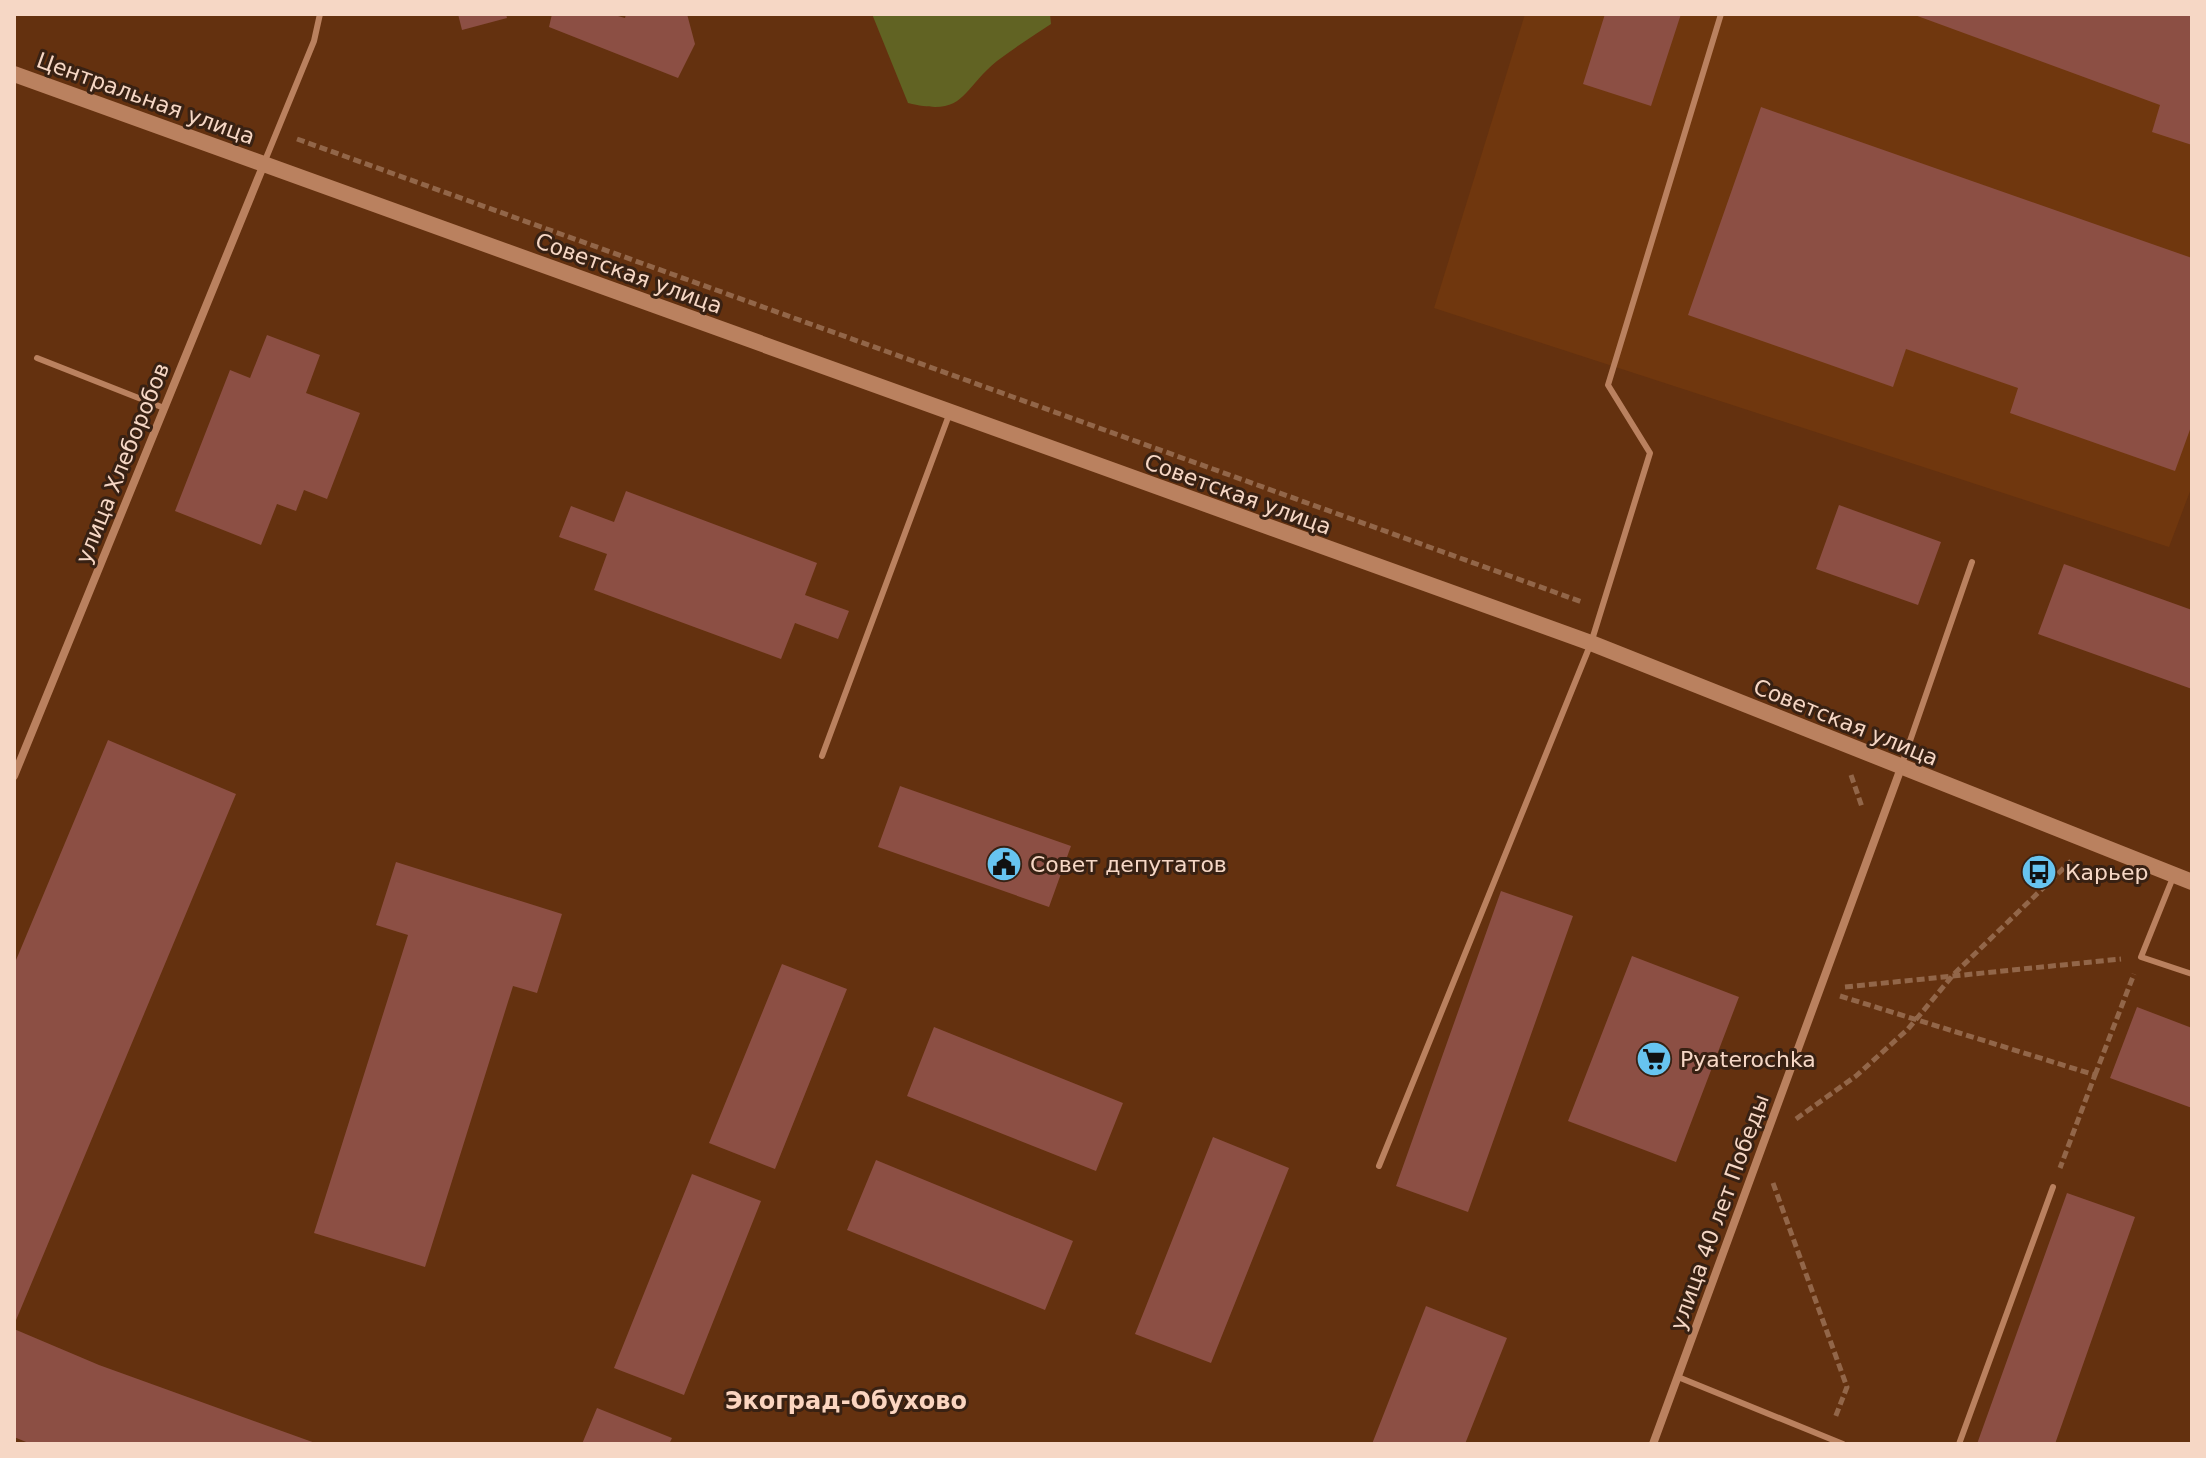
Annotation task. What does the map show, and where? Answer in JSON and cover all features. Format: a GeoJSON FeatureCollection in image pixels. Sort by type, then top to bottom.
{"type":"FeatureCollection","features":[{"type":"Feature","properties":{"kind":"main road","name":"Центральная улица"},"geometry":{"type":"LineString","coordinates":[[14,74],[264,163]]}},
{"type":"Feature","properties":{"kind":"main road","name":"Советская улица"},"geometry":{"type":"LineString","coordinates":[[264,163],[1591,643],[2192,882]]}},
{"type":"Feature","properties":{"kind":"street","name":"улица Хлеборобов"},"geometry":{"type":"LineString","coordinates":[[14,776],[264,163]]}},
{"type":"Feature","properties":{"kind":"street","name":"улица 40 лет Победы"},"geometry":{"type":"LineString","coordinates":[[1653,1444],[1901,768]]}},
{"type":"Feature","properties":{"kind":"lane"},"geometry":{"type":"LineString","coordinates":[[264,163],[314,41],[320,14]]}},
{"type":"Feature","properties":{"kind":"lane"},"geometry":{"type":"LineString","coordinates":[[1379,1166],[1591,643],[1650,453],[1608,385],[1721,14]]}},
{"type":"Feature","properties":{"kind":"lane"},"geometry":{"type":"LineString","coordinates":[[37,358],[164,408]]}},
{"type":"Feature","properties":{"kind":"lane"},"geometry":{"type":"LineString","coordinates":[[822,756],[950,413]]}},
{"type":"Feature","properties":{"kind":"lane"},"geometry":{"type":"LineString","coordinates":[[1901,768],[1972,562]]}},
{"type":"Feature","properties":{"kind":"lane"},"geometry":{"type":"LineString","coordinates":[[2174,875],[2141,957],[2192,974]]}},
{"type":"Feature","properties":{"kind":"lane"},"geometry":{"type":"LineString","coordinates":[[1959,1444],[2053,1187]]}},
{"type":"Feature","properties":{"kind":"lane"},"geometry":{"type":"LineString","coordinates":[[1678,1377],[1843,1444]]}},
{"type":"Feature","properties":{"kind":"path"},"geometry":{"type":"LineString","coordinates":[[277,131],[1602,609]]}},
{"type":"Feature","properties":{"kind":"path"},"geometry":{"type":"LineString","coordinates":[[1841,743],[1873,843]]}},
{"type":"Feature","properties":{"kind":"path"},"geometry":{"type":"LineString","coordinates":[[1827,1438],[1847,1387],[1761,1150],[1804,1112],[1856,1076],[1916,1019],[1954,974],[2091,843]]}},
{"type":"Feature","properties":{"kind":"path"},"geometry":{"type":"LineString","coordinates":[[1820,990],[2141,957],[2053,1187]]}},
{"type":"Feature","properties":{"kind":"path"},"geometry":{"type":"LineString","coordinates":[[1820,990],[2095,1075]]}},
{"type":"Feature","properties":{"kind":"shaded area"},"geometry":{"type":"Polygon","coordinates":[[[872,14],[1050,14],[1051,24],[997,61],[960,98],[941,107],[908,103],[872,14]]]}},
{"type":"Feature","properties":{"kind":"shaded area"},"geometry":{"type":"Polygon","coordinates":[[[1525,14],[2192,14],[2192,486],[2169,547],[1434,308],[1525,14]]]}},
{"type":"Feature","properties":{"kind":"building"},"geometry":{"type":"Polygon","coordinates":[[[458,14],[506,14],[507,18],[462,30],[458,14]]]}},
{"type":"Feature","properties":{"kind":"building"},"geometry":{"type":"Polygon","coordinates":[[[552,14],[611,14],[625,18],[626,14],[687,14],[695,44],[678,78],[549,27],[552,14]]]}},
{"type":"Feature","properties":{"kind":"building"},"geometry":{"type":"Polygon","coordinates":[[[1605,14],[1681,14],[1651,106],[1583,84],[1605,14]]]}},
{"type":"Feature","properties":{"kind":"building"},"geometry":{"type":"Polygon","coordinates":[[[1912,14],[2192,14],[2192,145],[2152,132],[2160,105],[1912,14]]]}},
{"type":"Feature","properties":{"kind":"building"},"geometry":{"type":"Polygon","coordinates":[[[1761,107],[2192,258],[2192,424],[2175,471],[2010,413],[2018,388],[1906,349],[1893,387],[1688,315],[1761,107]]]}},
{"type":"Feature","properties":{"kind":"building"},"geometry":{"type":"Polygon","coordinates":[[[267,335],[320,355],[306,393],[360,413],[327,499],[304,490],[296,511],[277,504],[261,545],[175,511],[230,370],[250,378],[267,335]]]}},
{"type":"Feature","properties":{"kind":"building"},"geometry":{"type":"Polygon","coordinates":[[[626,491],[817,563],[805,595],[849,611],[838,639],[795,623],[781,659],[594,590],[607,554],[559,537],[571,506],[614,522],[626,491]]]}},
{"type":"Feature","properties":{"kind":"building"},"geometry":{"type":"Polygon","coordinates":[[[1839,505],[1941,542],[1918,605],[1816,569],[1839,505]]]}},
{"type":"Feature","properties":{"kind":"building"},"geometry":{"type":"Polygon","coordinates":[[[2064,564],[2192,610],[2192,689],[2038,634],[2064,564]]]}},
{"type":"Feature","properties":{"kind":"building"},"geometry":{"type":"Polygon","coordinates":[[[108,740],[236,794],[14,1325],[14,965],[108,740]]]}},
{"type":"Feature","properties":{"kind":"building"},"geometry":{"type":"Polygon","coordinates":[[[900,786],[1071,846],[1049,907],[878,847],[900,786]]]}},
{"type":"Feature","properties":{"kind":"building"},"geometry":{"type":"Polygon","coordinates":[[[396,862],[562,914],[537,993],[513,986],[425,1267],[314,1233],[408,935],[376,925],[396,862]]]}},
{"type":"Feature","properties":{"kind":"building"},"geometry":{"type":"Polygon","coordinates":[[[1501,891],[1573,916],[1468,1212],[1396,1186],[1501,891]]]}},
{"type":"Feature","properties":{"kind":"building","name":"Pyaterochka"},"geometry":{"type":"Polygon","coordinates":[[[1632,956],[1739,997],[1676,1162],[1568,1121],[1632,956]]]}},
{"type":"Feature","properties":{"kind":"building"},"geometry":{"type":"Polygon","coordinates":[[[782,964],[847,989],[775,1169],[709,1143],[782,964]]]}},
{"type":"Feature","properties":{"kind":"building"},"geometry":{"type":"Polygon","coordinates":[[[2137,1007],[2192,1028],[2192,1108],[2110,1078],[2137,1007]]]}},
{"type":"Feature","properties":{"kind":"building"},"geometry":{"type":"Polygon","coordinates":[[[934,1027],[1123,1103],[1096,1171],[907,1096],[934,1027]]]}},
{"type":"Feature","properties":{"kind":"building"},"geometry":{"type":"Polygon","coordinates":[[[1213,1137],[1289,1168],[1211,1363],[1135,1334],[1213,1137]]]}},
{"type":"Feature","properties":{"kind":"building"},"geometry":{"type":"Polygon","coordinates":[[[876,1160],[1073,1241],[1045,1310],[847,1230],[876,1160]]]}},
{"type":"Feature","properties":{"kind":"building"},"geometry":{"type":"Polygon","coordinates":[[[692,1174],[761,1201],[684,1395],[614,1368],[692,1174]]]}},
{"type":"Feature","properties":{"kind":"building"},"geometry":{"type":"Polygon","coordinates":[[[2067,1193],[2135,1217],[2055,1444],[1977,1444],[2067,1193]]]}},
{"type":"Feature","properties":{"kind":"building"},"geometry":{"type":"Polygon","coordinates":[[[1426,1306],[1507,1338],[1465,1444],[1372,1444],[1426,1306]]]}},
{"type":"Feature","properties":{"kind":"building"},"geometry":{"type":"Polygon","coordinates":[[[14,1329],[99,1365],[318,1444],[31,1444],[14,1437],[14,1329]]]}},
{"type":"Feature","properties":{"kind":"building"},"geometry":{"type":"Polygon","coordinates":[[[597,1408],[672,1438],[669,1444],[582,1444],[597,1408]]]}},
{"type":"Feature","properties":{"kind":"place","name":"Совет депутатов"},"geometry":{"type":"Point","coordinates":[1004,864]}},
{"type":"Feature","properties":{"kind":"place","name":"Карьер"},"geometry":{"type":"Point","coordinates":[2039,872]}},
{"type":"Feature","properties":{"kind":"place","name":"Pyaterochka"},"geometry":{"type":"Point","coordinates":[1654,1059]}},
{"type":"Feature","properties":{"kind":"district","name":"Экоград-Обухово"},"geometry":{"type":"Point","coordinates":[846,1401]}}]}
